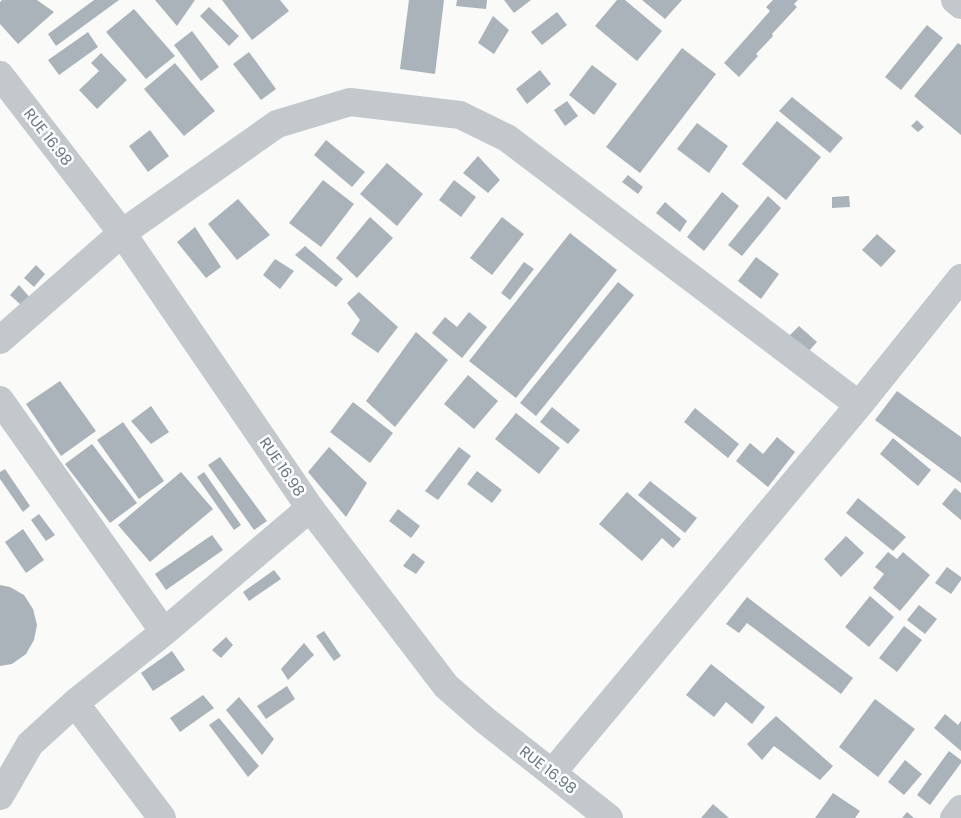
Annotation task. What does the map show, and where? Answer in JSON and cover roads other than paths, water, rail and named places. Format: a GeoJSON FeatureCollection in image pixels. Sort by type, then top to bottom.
{"type":"FeatureCollection","features":[{"type":"Feature","properties":{"kind":"street"},"geometry":{"type":"LineString","coordinates":[[955,0],[961,5]]}},
{"type":"Feature","properties":{"kind":"street","name":"RUE 16.98"},"geometry":{"type":"LineString","coordinates":[[0,75],[122,233],[310,508],[446,686],[486,721],[609,818]]}},
{"type":"Feature","properties":{"kind":"street"},"geometry":{"type":"LineString","coordinates":[[0,340],[122,233],[277,124],[350,102],[460,115],[507,138],[860,405]]}},
{"type":"Feature","properties":{"kind":"street"},"geometry":{"type":"LineString","coordinates":[[552,773],[860,405],[961,278]]}},
{"type":"Feature","properties":{"kind":"street"},"geometry":{"type":"LineString","coordinates":[[0,400],[164,632]]}},
{"type":"Feature","properties":{"kind":"street"},"geometry":{"type":"LineString","coordinates":[[0,796],[30,744],[75,703],[164,632],[310,508]]}},
{"type":"Feature","properties":{"kind":"street"},"geometry":{"type":"LineString","coordinates":[[75,703],[162,818]]}},
{"type":"Feature","properties":{"kind":"street"},"geometry":{"type":"LineString","coordinates":[[954,818],[961,809]]}}]}
